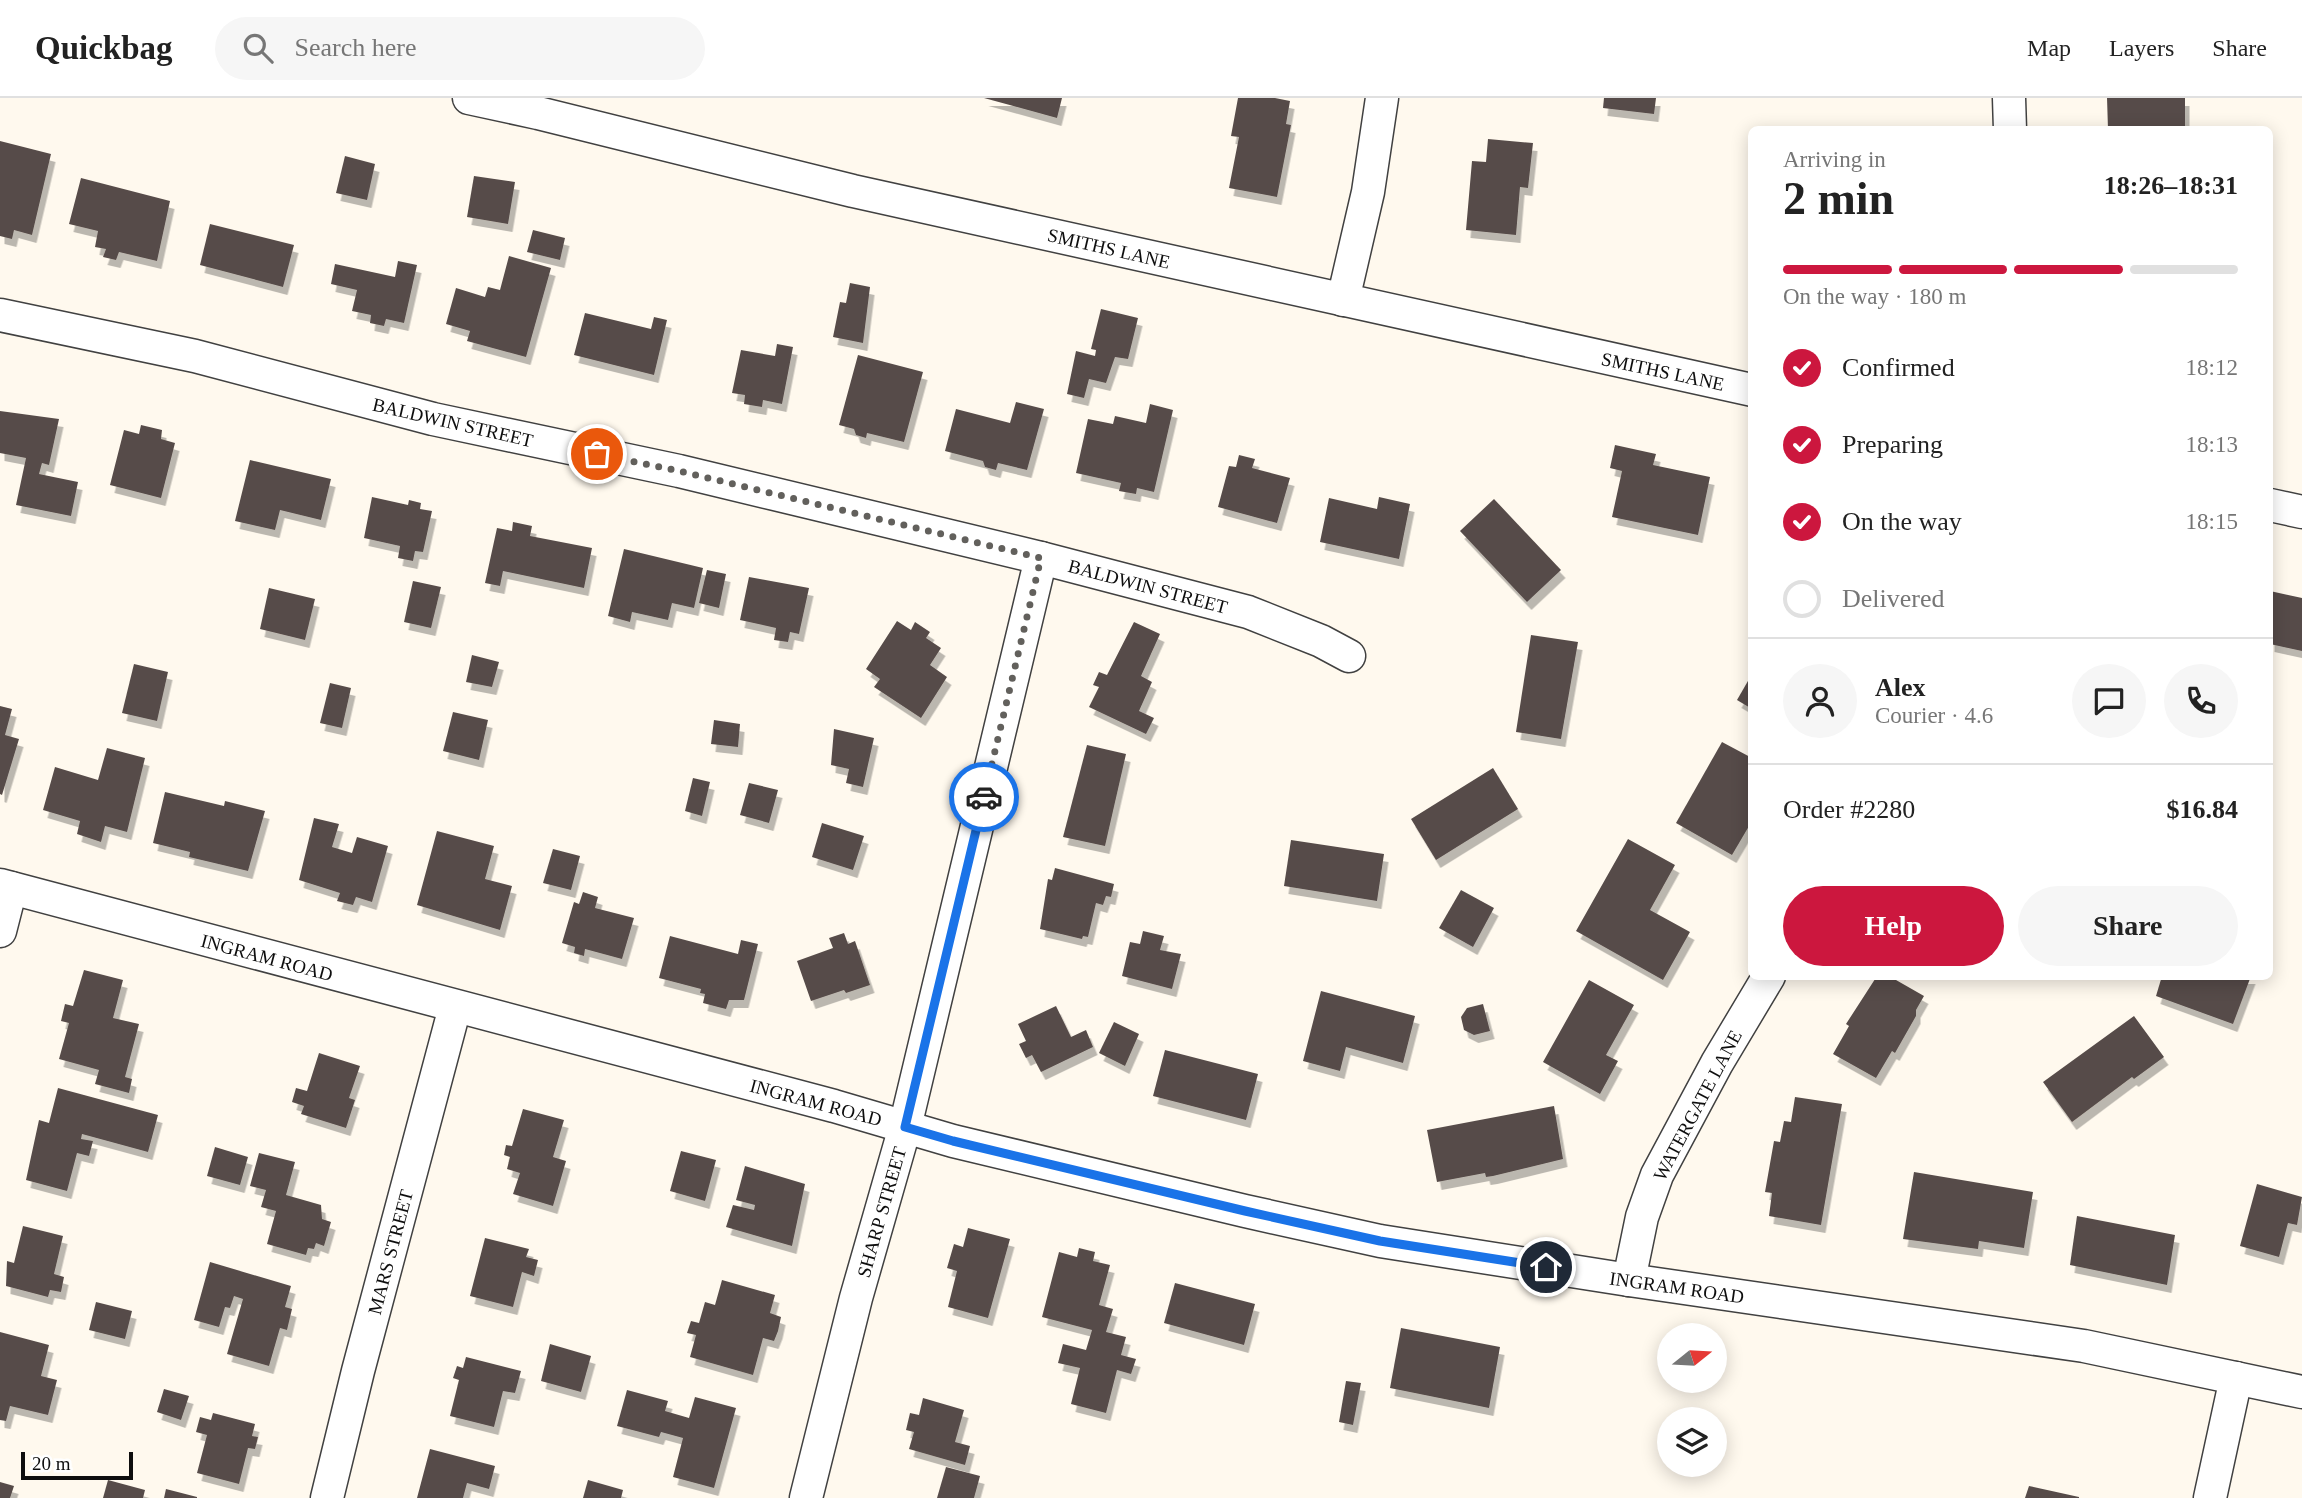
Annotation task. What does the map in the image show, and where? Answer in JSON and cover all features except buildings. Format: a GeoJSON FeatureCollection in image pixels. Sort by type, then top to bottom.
{"type":"FeatureCollection","features":[{"type":"Feature","properties":{"kind":"street","name":"SMITHS LANE"},"geometry":{"type":"LineString","coordinates":[[469,98],[853,191],[1748,389]]}},
{"type":"Feature","properties":{"kind":"street"},"geometry":{"type":"LineString","coordinates":[[1343,300],[1368,192],[1382,98]]}},
{"type":"Feature","properties":{"kind":"street"},"geometry":{"type":"LineString","coordinates":[[2009,98],[2010,126]]}},
{"type":"Feature","properties":{"kind":"street","name":"BALDWIN STREET"},"geometry":{"type":"LineString","coordinates":[[0,315],[195,356],[433,419],[679,471],[1041,558],[1248,612],[1321,641],[1349,656]]}},
{"type":"Feature","properties":{"kind":"street"},"geometry":{"type":"LineString","coordinates":[[2273,506],[2302,512]]}},
{"type":"Feature","properties":{"kind":"street","name":"SHARP STREET"},"geometry":{"type":"LineString","coordinates":[[806,1498],[856,1298],[905,1127],[1041,558]]}},
{"type":"Feature","properties":{"kind":"street"},"geometry":{"type":"LineString","coordinates":[[0,931],[6,887]]}},
{"type":"Feature","properties":{"kind":"street","name":"INGRAM ROAD"},"geometry":{"type":"LineString","coordinates":[[6,887],[834,1106],[953,1141],[1380,1241],[2084,1346],[2302,1392]]}},
{"type":"Feature","properties":{"kind":"street","name":"WATERGATE LANE"},"geometry":{"type":"LineString","coordinates":[[1629,1280],[1642,1217],[1657,1175],[1717,1063],[1767,980]]}},
{"type":"Feature","properties":{"kind":"street","name":"MARS STREET"},"geometry":{"type":"LineString","coordinates":[[327,1498],[361,1358],[455,1007]]}},
{"type":"Feature","properties":{"kind":"street"},"geometry":{"type":"LineString","coordinates":[[2210,1498],[2236,1378]]}},
{"type":"Feature","properties":{"kind":"way so far"},"geometry":{"type":"LineString","coordinates":[[597,454],[679,471],[1041,558],[984,797]]}},
{"type":"Feature","properties":{"kind":"route"},"geometry":{"type":"LineString","coordinates":[[984,797],[905,1127],[953,1141],[1380,1241],[1546,1267]]}}]}
